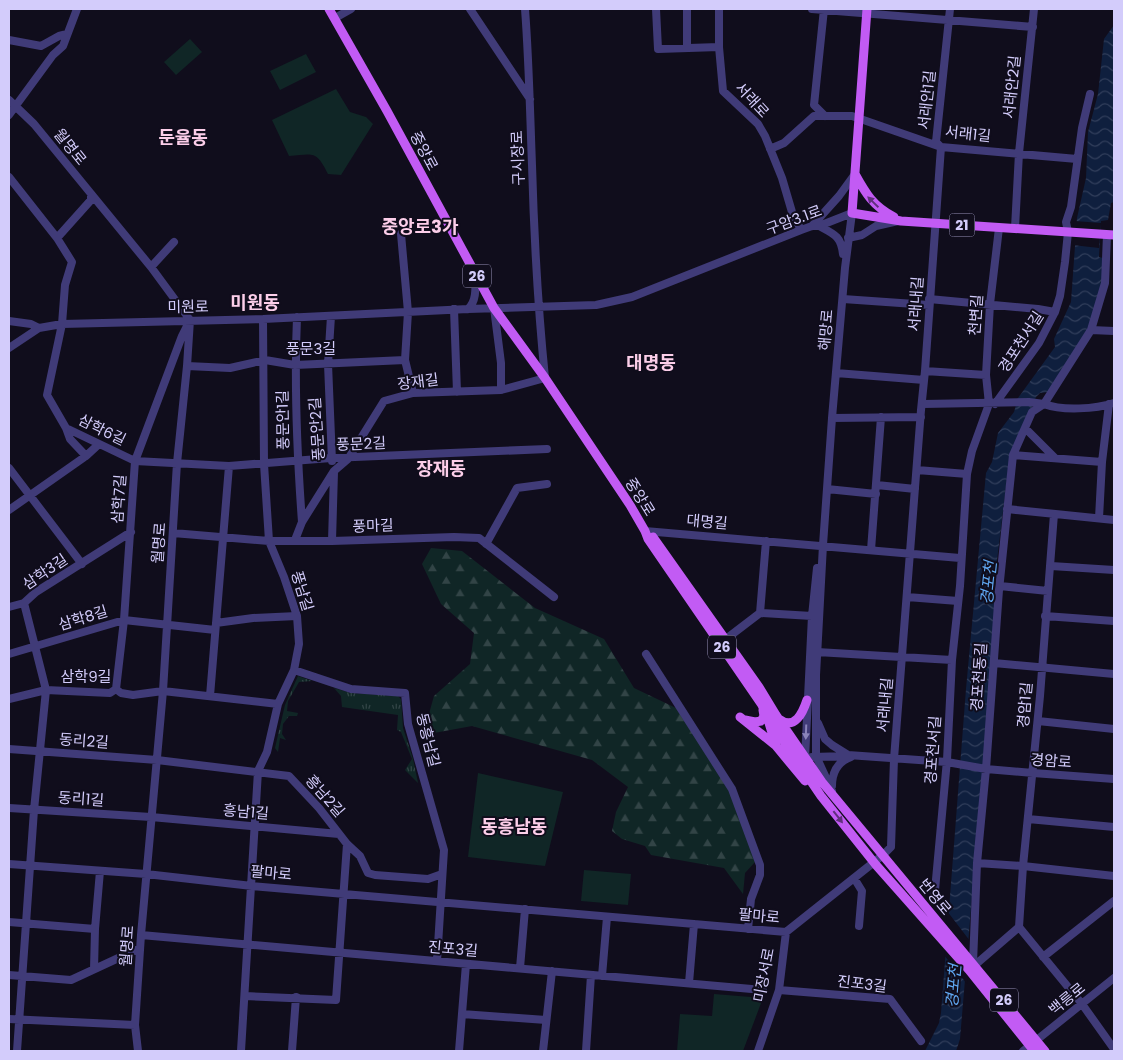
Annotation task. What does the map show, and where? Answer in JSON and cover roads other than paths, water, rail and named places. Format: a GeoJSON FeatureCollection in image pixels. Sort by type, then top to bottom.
{"type":"FeatureCollection","features":[{"type":"Feature","properties":{"kind":"main road","name":"중앙로"},"geometry":{"type":"LineString","coordinates":[[329,9],[494,308],[630,505],[648,539],[759,687],[772,717]]}},
{"type":"Feature","properties":{"kind":"main road","name":"해망로"},"geometry":{"type":"LineString","coordinates":[[852,213],[867,11]]}},
{"type":"Feature","properties":{"kind":"main road"},"geometry":{"type":"LineString","coordinates":[[855,174],[868,198],[883,211],[901,220]]}},
{"type":"Feature","properties":{"kind":"main road","name":"구암3.1로"},"geometry":{"type":"LineString","coordinates":[[852,213],[935,223],[1070,232]]}},
{"type":"Feature","properties":{"kind":"main road","name":"21"},"geometry":{"type":"LineString","coordinates":[[1070,232],[1108,235]]}},
{"type":"Feature","properties":{"kind":"main road","name":"중앙로"},"geometry":{"type":"LineString","coordinates":[[723,641],[762,705],[802,761]]}},
{"type":"Feature","properties":{"kind":"main road"},"geometry":{"type":"LineString","coordinates":[[776,746],[772,717],[782,721],[795,721],[802,715],[807,700]]}},
{"type":"Feature","properties":{"kind":"main road"},"geometry":{"type":"LineString","coordinates":[[762,705],[764,716],[761,721],[751,722],[740,717],[776,746],[821,796]]}},
{"type":"Feature","properties":{"kind":"main road","name":"번영로"},"geometry":{"type":"LineString","coordinates":[[802,761],[833,794],[972,964],[1031,1048],[1045,1051]]}},
{"type":"Feature","properties":{"kind":"main road","name":"번영로"},"geometry":{"type":"LineString","coordinates":[[802,761],[821,796],[874,863],[933,929],[972,964]]}},
{"type":"Feature","properties":{"kind":"street"},"geometry":{"type":"LineString","coordinates":[[9,115],[53,55],[63,46],[77,9]]}},
{"type":"Feature","properties":{"kind":"street"},"geometry":{"type":"LineString","coordinates":[[335,18],[351,9]]}},
{"type":"Feature","properties":{"kind":"street"},"geometry":{"type":"LineString","coordinates":[[470,9],[530,100]]}},
{"type":"Feature","properties":{"kind":"street","name":"구시장로"},"geometry":{"type":"LineString","coordinates":[[525,9],[539,307]]}},
{"type":"Feature","properties":{"kind":"street"},"geometry":{"type":"LineString","coordinates":[[656,9],[658,49],[719,47]]}},
{"type":"Feature","properties":{"kind":"street"},"geometry":{"type":"LineString","coordinates":[[686,9],[687,48]]}},
{"type":"Feature","properties":{"kind":"street","name":"서래로"},"geometry":{"type":"LineString","coordinates":[[719,9],[719,47],[724,91],[758,124],[765,136],[782,178],[792,212],[801,230]]}},
{"type":"Feature","properties":{"kind":"street"},"geometry":{"type":"LineString","coordinates":[[812,9],[867,11],[1033,27]]}},
{"type":"Feature","properties":{"kind":"street"},"geometry":{"type":"LineString","coordinates":[[824,9],[814,105],[825,116]]}},
{"type":"Feature","properties":{"kind":"street","name":"서래안1길"},"geometry":{"type":"LineString","coordinates":[[935,223],[940,147],[936,142],[950,9]]}},
{"type":"Feature","properties":{"kind":"street","name":"서래안2길"},"geometry":{"type":"LineString","coordinates":[[1015,228],[1018,153],[1034,9]]}},
{"type":"Feature","properties":{"kind":"street"},"geometry":{"type":"LineString","coordinates":[[9,40],[41,46],[59,36],[67,34]]}},
{"type":"Feature","properties":{"kind":"street"},"geometry":{"type":"LineString","coordinates":[[1070,232],[1066,222],[1071,207],[1082,128],[1090,94]]}},
{"type":"Feature","properties":{"kind":"street","name":"월명로"},"geometry":{"type":"LineString","coordinates":[[9,100],[34,124],[150,267],[190,320],[177,463],[163,690],[140,948],[135,1025],[138,1051]]}},
{"type":"Feature","properties":{"kind":"street"},"geometry":{"type":"LineString","coordinates":[[770,149],[784,143],[814,116],[852,116],[860,118]]}},
{"type":"Feature","properties":{"kind":"street","name":"서래1길"},"geometry":{"type":"LineString","coordinates":[[860,118],[940,147],[1077,159]]}},
{"type":"Feature","properties":{"kind":"street"},"geometry":{"type":"LineString","coordinates":[[845,268],[842,244],[836,235],[816,226],[855,174]]}},
{"type":"Feature","properties":{"kind":"street","name":"삼학6길"},"geometry":{"type":"LineString","coordinates":[[9,177],[57,238],[72,262],[65,285],[62,324],[47,395],[66,428],[136,461],[177,463]]}},
{"type":"Feature","properties":{"kind":"street"},"geometry":{"type":"LineString","coordinates":[[57,238],[91,200],[91,196]]}},
{"type":"Feature","properties":{"kind":"street","name":"구암3.1로"},"geometry":{"type":"LineString","coordinates":[[494,308],[596,305],[632,297],[801,230],[852,213]]}},
{"type":"Feature","properties":{"kind":"street","name":"해망로"},"geometry":{"type":"LineString","coordinates":[[816,756],[817,652],[823,545],[842,299],[852,213]]}},
{"type":"Feature","properties":{"kind":"street"},"geometry":{"type":"LineString","coordinates":[[848,238],[862,235],[876,226],[901,220]]}},
{"type":"Feature","properties":{"kind":"street","name":"서래내길"},"geometry":{"type":"LineString","coordinates":[[883,856],[891,847],[894,759],[914,489],[923,404],[935,223]]}},
{"type":"Feature","properties":{"kind":"street","name":"천변길"},"geometry":{"type":"LineString","coordinates":[[992,404],[986,375],[990,304],[999,228]]}},
{"type":"Feature","properties":{"kind":"street","name":"경포천서길"},"geometry":{"type":"LineString","coordinates":[[934,901],[947,762],[952,660],[967,474],[977,437],[992,404],[1039,344],[1056,312],[1070,232]]}},
{"type":"Feature","properties":{"kind":"street"},"geometry":{"type":"LineString","coordinates":[[401,234],[408,312],[405,360],[414,393]]}},
{"type":"Feature","properties":{"kind":"street","name":"경포천동길"},"geometry":{"type":"LineString","coordinates":[[972,964],[977,863],[1000,586],[1014,455],[1032,412],[1044,404],[1091,330],[1105,283],[1108,235]]}},
{"type":"Feature","properties":{"kind":"street"},"geometry":{"type":"LineString","coordinates":[[150,267],[174,242]]}},
{"type":"Feature","properties":{"kind":"street"},"geometry":{"type":"LineString","coordinates":[[468,309],[472,305],[475,293],[474,272]]}},
{"type":"Feature","properties":{"kind":"street"},"geometry":{"type":"LineString","coordinates":[[842,299],[990,304],[1038,308],[1056,312]]}},
{"type":"Feature","properties":{"kind":"street","name":"중앙로"},"geometry":{"type":"LineString","coordinates":[[539,307],[544,378]]}},
{"type":"Feature","properties":{"kind":"street","name":"중앙로"},"geometry":{"type":"LineString","coordinates":[[494,308],[501,363],[501,390]]}},
{"type":"Feature","properties":{"kind":"street","name":"미원로"},"geometry":{"type":"LineString","coordinates":[[9,348],[39,328],[62,324],[263,319],[494,308]]}},
{"type":"Feature","properties":{"kind":"street"},"geometry":{"type":"LineString","coordinates":[[454,309],[458,392]]}},
{"type":"Feature","properties":{"kind":"street","name":"풍문안2길"},"geometry":{"type":"LineString","coordinates":[[331,316],[328,364],[331,458],[334,471],[332,541]]}},
{"type":"Feature","properties":{"kind":"street","name":"풍문안1길"},"geometry":{"type":"LineString","coordinates":[[297,317],[295,366],[297,462],[302,522]]}},
{"type":"Feature","properties":{"kind":"street","name":"풍남길"},"geometry":{"type":"LineString","coordinates":[[241,1051],[258,771],[267,752],[278,704],[294,670],[299,644],[297,616],[269,540],[264,464],[263,319]]}},
{"type":"Feature","properties":{"kind":"street","name":"삼학7길"},"geometry":{"type":"LineString","coordinates":[[116,689],[124,620],[136,461],[182,336],[190,320]]}},
{"type":"Feature","properties":{"kind":"street"},"geometry":{"type":"LineString","coordinates":[[9,322],[31,324],[39,328]]}},
{"type":"Feature","properties":{"kind":"street"},"geometry":{"type":"LineString","coordinates":[[1091,330],[1114,331]]}},
{"type":"Feature","properties":{"kind":"street","name":"풍문3길"},"geometry":{"type":"LineString","coordinates":[[187,366],[230,368],[264,360],[295,366],[405,360]]}},
{"type":"Feature","properties":{"kind":"street"},"geometry":{"type":"LineString","coordinates":[[836,373],[986,375]]}},
{"type":"Feature","properties":{"kind":"street","name":"장재길"},"geometry":{"type":"LineString","coordinates":[[295,540],[302,522],[334,471],[348,459],[384,401],[414,393],[501,390],[544,378]]}},
{"type":"Feature","properties":{"kind":"street"},"geometry":{"type":"LineString","coordinates":[[1051,392],[1053,408]]}},
{"type":"Feature","properties":{"kind":"street"},"geometry":{"type":"LineString","coordinates":[[923,404],[1005,404],[1029,402],[1044,404],[1053,408],[1112,404],[1102,462],[1099,518]]}},
{"type":"Feature","properties":{"kind":"street"},"geometry":{"type":"LineString","coordinates":[[871,550],[881,417]]}},
{"type":"Feature","properties":{"kind":"street"},"geometry":{"type":"LineString","coordinates":[[832,418],[921,417]]}},
{"type":"Feature","properties":{"kind":"street"},"geometry":{"type":"LineString","coordinates":[[66,428],[70,440],[86,456]]}},
{"type":"Feature","properties":{"kind":"street"},"geometry":{"type":"LineString","coordinates":[[1025,428],[1055,458]]}},
{"type":"Feature","properties":{"kind":"street"},"geometry":{"type":"LineString","coordinates":[[9,510],[86,456],[99,444]]}},
{"type":"Feature","properties":{"kind":"street","name":"풍문2길"},"geometry":{"type":"LineString","coordinates":[[177,463],[229,466],[331,458],[348,459],[547,449]]}},
{"type":"Feature","properties":{"kind":"street"},"geometry":{"type":"LineString","coordinates":[[1014,455],[1102,462]]}},
{"type":"Feature","properties":{"kind":"street"},"geometry":{"type":"LineString","coordinates":[[210,696],[229,466]]}},
{"type":"Feature","properties":{"kind":"street"},"geometry":{"type":"LineString","coordinates":[[9,468],[82,564]]}},
{"type":"Feature","properties":{"kind":"street"},"geometry":{"type":"LineString","coordinates":[[916,470],[967,474]]}},
{"type":"Feature","properties":{"kind":"street"},"geometry":{"type":"LineString","coordinates":[[486,544],[517,488],[547,484]]}},
{"type":"Feature","properties":{"kind":"street"},"geometry":{"type":"LineString","coordinates":[[828,489],[914,489]]}},
{"type":"Feature","properties":{"kind":"street"},"geometry":{"type":"LineString","coordinates":[[1008,509],[1114,520]]}},
{"type":"Feature","properties":{"kind":"street","name":"경암1길"},"geometry":{"type":"LineString","coordinates":[[1019,927],[1023,866],[1038,721],[1054,514]]}},
{"type":"Feature","properties":{"kind":"street","name":"대명길"},"geometry":{"type":"LineString","coordinates":[[645,531],[823,545]]}},
{"type":"Feature","properties":{"kind":"street","name":"삼학3길"},"geometry":{"type":"LineString","coordinates":[[17,1051],[34,810],[46,690],[24,603],[36,592],[131,532]]}},
{"type":"Feature","properties":{"kind":"street","name":"풍마길"},"geometry":{"type":"LineString","coordinates":[[173,533],[269,540],[332,541],[454,537],[480,538],[554,597]]}},
{"type":"Feature","properties":{"kind":"street"},"geometry":{"type":"LineString","coordinates":[[760,613],[766,541]]}},
{"type":"Feature","properties":{"kind":"street"},"geometry":{"type":"LineString","coordinates":[[823,545],[960,558]]}},
{"type":"Feature","properties":{"kind":"street","name":"해망로"},"geometry":{"type":"LineString","coordinates":[[802,761],[818,553],[823,545]]}},
{"type":"Feature","properties":{"kind":"street"},"geometry":{"type":"LineString","coordinates":[[1051,566],[1114,570]]}},
{"type":"Feature","properties":{"kind":"street"},"geometry":{"type":"LineString","coordinates":[[1000,586],[1048,591]]}},
{"type":"Feature","properties":{"kind":"street"},"geometry":{"type":"LineString","coordinates":[[907,596],[958,601]]}},
{"type":"Feature","properties":{"kind":"street"},"geometry":{"type":"LineString","coordinates":[[9,608],[24,603]]}},
{"type":"Feature","properties":{"kind":"street"},"geometry":{"type":"LineString","coordinates":[[723,641],[760,613],[812,616]]}},
{"type":"Feature","properties":{"kind":"street","name":"삼학8길"},"geometry":{"type":"LineString","coordinates":[[9,654],[124,620],[216,627],[253,618],[297,616]]}},
{"type":"Feature","properties":{"kind":"street"},"geometry":{"type":"LineString","coordinates":[[1045,616],[1114,621]]}},
{"type":"Feature","properties":{"kind":"street"},"geometry":{"type":"LineString","coordinates":[[817,652],[952,660]]}},
{"type":"Feature","properties":{"kind":"street"},"geometry":{"type":"LineString","coordinates":[[646,654],[732,789],[760,865],[760,875],[751,899],[748,929]]}},
{"type":"Feature","properties":{"kind":"street"},"geometry":{"type":"LineString","coordinates":[[994,663],[1114,674]]}},
{"type":"Feature","properties":{"kind":"street","name":"동흥남길"},"geometry":{"type":"LineString","coordinates":[[294,670],[351,689],[405,693],[408,724],[444,850],[441,902]]}},
{"type":"Feature","properties":{"kind":"street","name":"삼학9길"},"geometry":{"type":"LineString","coordinates":[[9,699],[46,690],[110,693],[116,689],[121,693],[133,695],[163,690],[278,704]]}},
{"type":"Feature","properties":{"kind":"street"},"geometry":{"type":"LineString","coordinates":[[816,716],[825,739],[839,751],[855,756]]}},
{"type":"Feature","properties":{"kind":"street"},"geometry":{"type":"LineString","coordinates":[[1038,721],[1114,729]]}},
{"type":"Feature","properties":{"kind":"street","name":"동리2길"},"geometry":{"type":"LineString","coordinates":[[9,749],[157,760]]}},
{"type":"Feature","properties":{"kind":"street"},"geometry":{"type":"LineString","coordinates":[[802,761],[816,756],[855,756],[947,762]]}},
{"type":"Feature","properties":{"kind":"street"},"geometry":{"type":"LineString","coordinates":[[816,756],[833,794]]}},
{"type":"Feature","properties":{"kind":"street"},"geometry":{"type":"LineString","coordinates":[[833,794],[832,778],[837,766],[845,759],[855,756]]}},
{"type":"Feature","properties":{"kind":"street","name":"흥남2길"},"geometry":{"type":"LineString","coordinates":[[157,760],[289,776],[320,808],[347,844],[360,856],[368,873],[375,876],[428,879],[442,874]]}},
{"type":"Feature","properties":{"kind":"street","name":"경암로"},"geometry":{"type":"LineString","coordinates":[[947,762],[986,769],[1033,774],[1114,779]]}},
{"type":"Feature","properties":{"kind":"street","name":"동리1길"},"geometry":{"type":"LineString","coordinates":[[9,808],[151,817]]}},
{"type":"Feature","properties":{"kind":"street","name":"흥남1길"},"geometry":{"type":"LineString","coordinates":[[151,817],[339,834]]}},
{"type":"Feature","properties":{"kind":"street"},"geometry":{"type":"LineString","coordinates":[[1028,819],[1114,827]]}},
{"type":"Feature","properties":{"kind":"street"},"geometry":{"type":"LineString","coordinates":[[244,996],[336,1000],[347,844]]}},
{"type":"Feature","properties":{"kind":"street","name":"팔마로"},"geometry":{"type":"LineString","coordinates":[[9,864],[146,874],[252,886],[786,932],[883,856]]}},
{"type":"Feature","properties":{"kind":"street"},"geometry":{"type":"LineString","coordinates":[[977,863],[1114,876]]}},
{"type":"Feature","properties":{"kind":"street"},"geometry":{"type":"LineString","coordinates":[[94,969],[100,871]]}},
{"type":"Feature","properties":{"kind":"street"},"geometry":{"type":"LineString","coordinates":[[854,878],[862,891],[859,926]]}},
{"type":"Feature","properties":{"kind":"street"},"geometry":{"type":"LineString","coordinates":[[1043,957],[1114,901]]}},
{"type":"Feature","properties":{"kind":"street"},"geometry":{"type":"LineString","coordinates":[[437,961],[441,902]]}},
{"type":"Feature","properties":{"kind":"street"},"geometry":{"type":"LineString","coordinates":[[520,968],[525,910]]}},
{"type":"Feature","properties":{"kind":"street"},"geometry":{"type":"LineString","coordinates":[[602,976],[607,917]]}},
{"type":"Feature","properties":{"kind":"street"},"geometry":{"type":"LineString","coordinates":[[9,922],[95,929]]}},
{"type":"Feature","properties":{"kind":"street"},"geometry":{"type":"LineString","coordinates":[[689,983],[694,924]]}},
{"type":"Feature","properties":{"kind":"street"},"geometry":{"type":"LineString","coordinates":[[972,964],[1019,927],[1082,1004],[1114,1049]]}},
{"type":"Feature","properties":{"kind":"street","name":"미장서로"},"geometry":{"type":"LineString","coordinates":[[758,1051],[779,990],[786,932]]}},
{"type":"Feature","properties":{"kind":"street","name":"진포3길"},"geometry":{"type":"LineString","coordinates":[[141,935],[764,990]]}},
{"type":"Feature","properties":{"kind":"street"},"geometry":{"type":"LineString","coordinates":[[9,975],[71,980],[140,948]]}},
{"type":"Feature","properties":{"kind":"street"},"geometry":{"type":"LineString","coordinates":[[459,1051],[466,964]]}},
{"type":"Feature","properties":{"kind":"street"},"geometry":{"type":"LineString","coordinates":[[543,1051],[552,971]]}},
{"type":"Feature","properties":{"kind":"street"},"geometry":{"type":"LineString","coordinates":[[586,1051],[591,975]]}},
{"type":"Feature","properties":{"kind":"street","name":"백릉로"},"geometry":{"type":"LineString","coordinates":[[1031,1048],[1114,978]]}},
{"type":"Feature","properties":{"kind":"street","name":"진포3길"},"geometry":{"type":"LineString","coordinates":[[779,990],[890,999],[921,1041]]}},
{"type":"Feature","properties":{"kind":"street"},"geometry":{"type":"LineString","coordinates":[[292,1051],[296,998]]}},
{"type":"Feature","properties":{"kind":"street"},"geometry":{"type":"LineString","coordinates":[[462,1014],[546,1020]]}},
{"type":"Feature","properties":{"kind":"street"},"geometry":{"type":"LineString","coordinates":[[9,1023],[18,1018]]}},
{"type":"Feature","properties":{"kind":"street"},"geometry":{"type":"LineString","coordinates":[[9,1019],[135,1025]]}},
{"type":"Feature","properties":{"kind":"water","name":"경포천"},"geometry":{"type":"Polygon","coordinates":[[[1114,25],[1114,202],[1111,203],[1108,220],[1101,221],[1099,257],[1103,258],[1104,282],[1087,334],[1085,333],[1048,392],[1040,393],[1036,397],[1019,439],[1013,447],[1009,462],[994,585],[996,593],[993,648],[960,1039],[956,1051],[925,1051],[939,1023],[941,1013],[966,689],[986,473],[992,462],[998,433],[1014,412],[1018,398],[1055,347],[1054,339],[1071,302],[1077,218],[1086,178],[1088,132],[1098,94],[1104,39],[1114,25]]]}},
{"type":"Feature","properties":{"kind":"district","name":"둔율동"},"geometry":{"type":"Point","coordinates":[183,138]}},
{"type":"Feature","properties":{"kind":"district","name":"중앙로3가"},"geometry":{"type":"Point","coordinates":[420,227]}},
{"type":"Feature","properties":{"kind":"district","name":"미원동"},"geometry":{"type":"Point","coordinates":[255,303]}},
{"type":"Feature","properties":{"kind":"district","name":"대명동"},"geometry":{"type":"Point","coordinates":[651,363]}},
{"type":"Feature","properties":{"kind":"district","name":"장재동"},"geometry":{"type":"Point","coordinates":[441,469]}},
{"type":"Feature","properties":{"kind":"district","name":"동흥남동"},"geometry":{"type":"Point","coordinates":[514,827]}}]}
